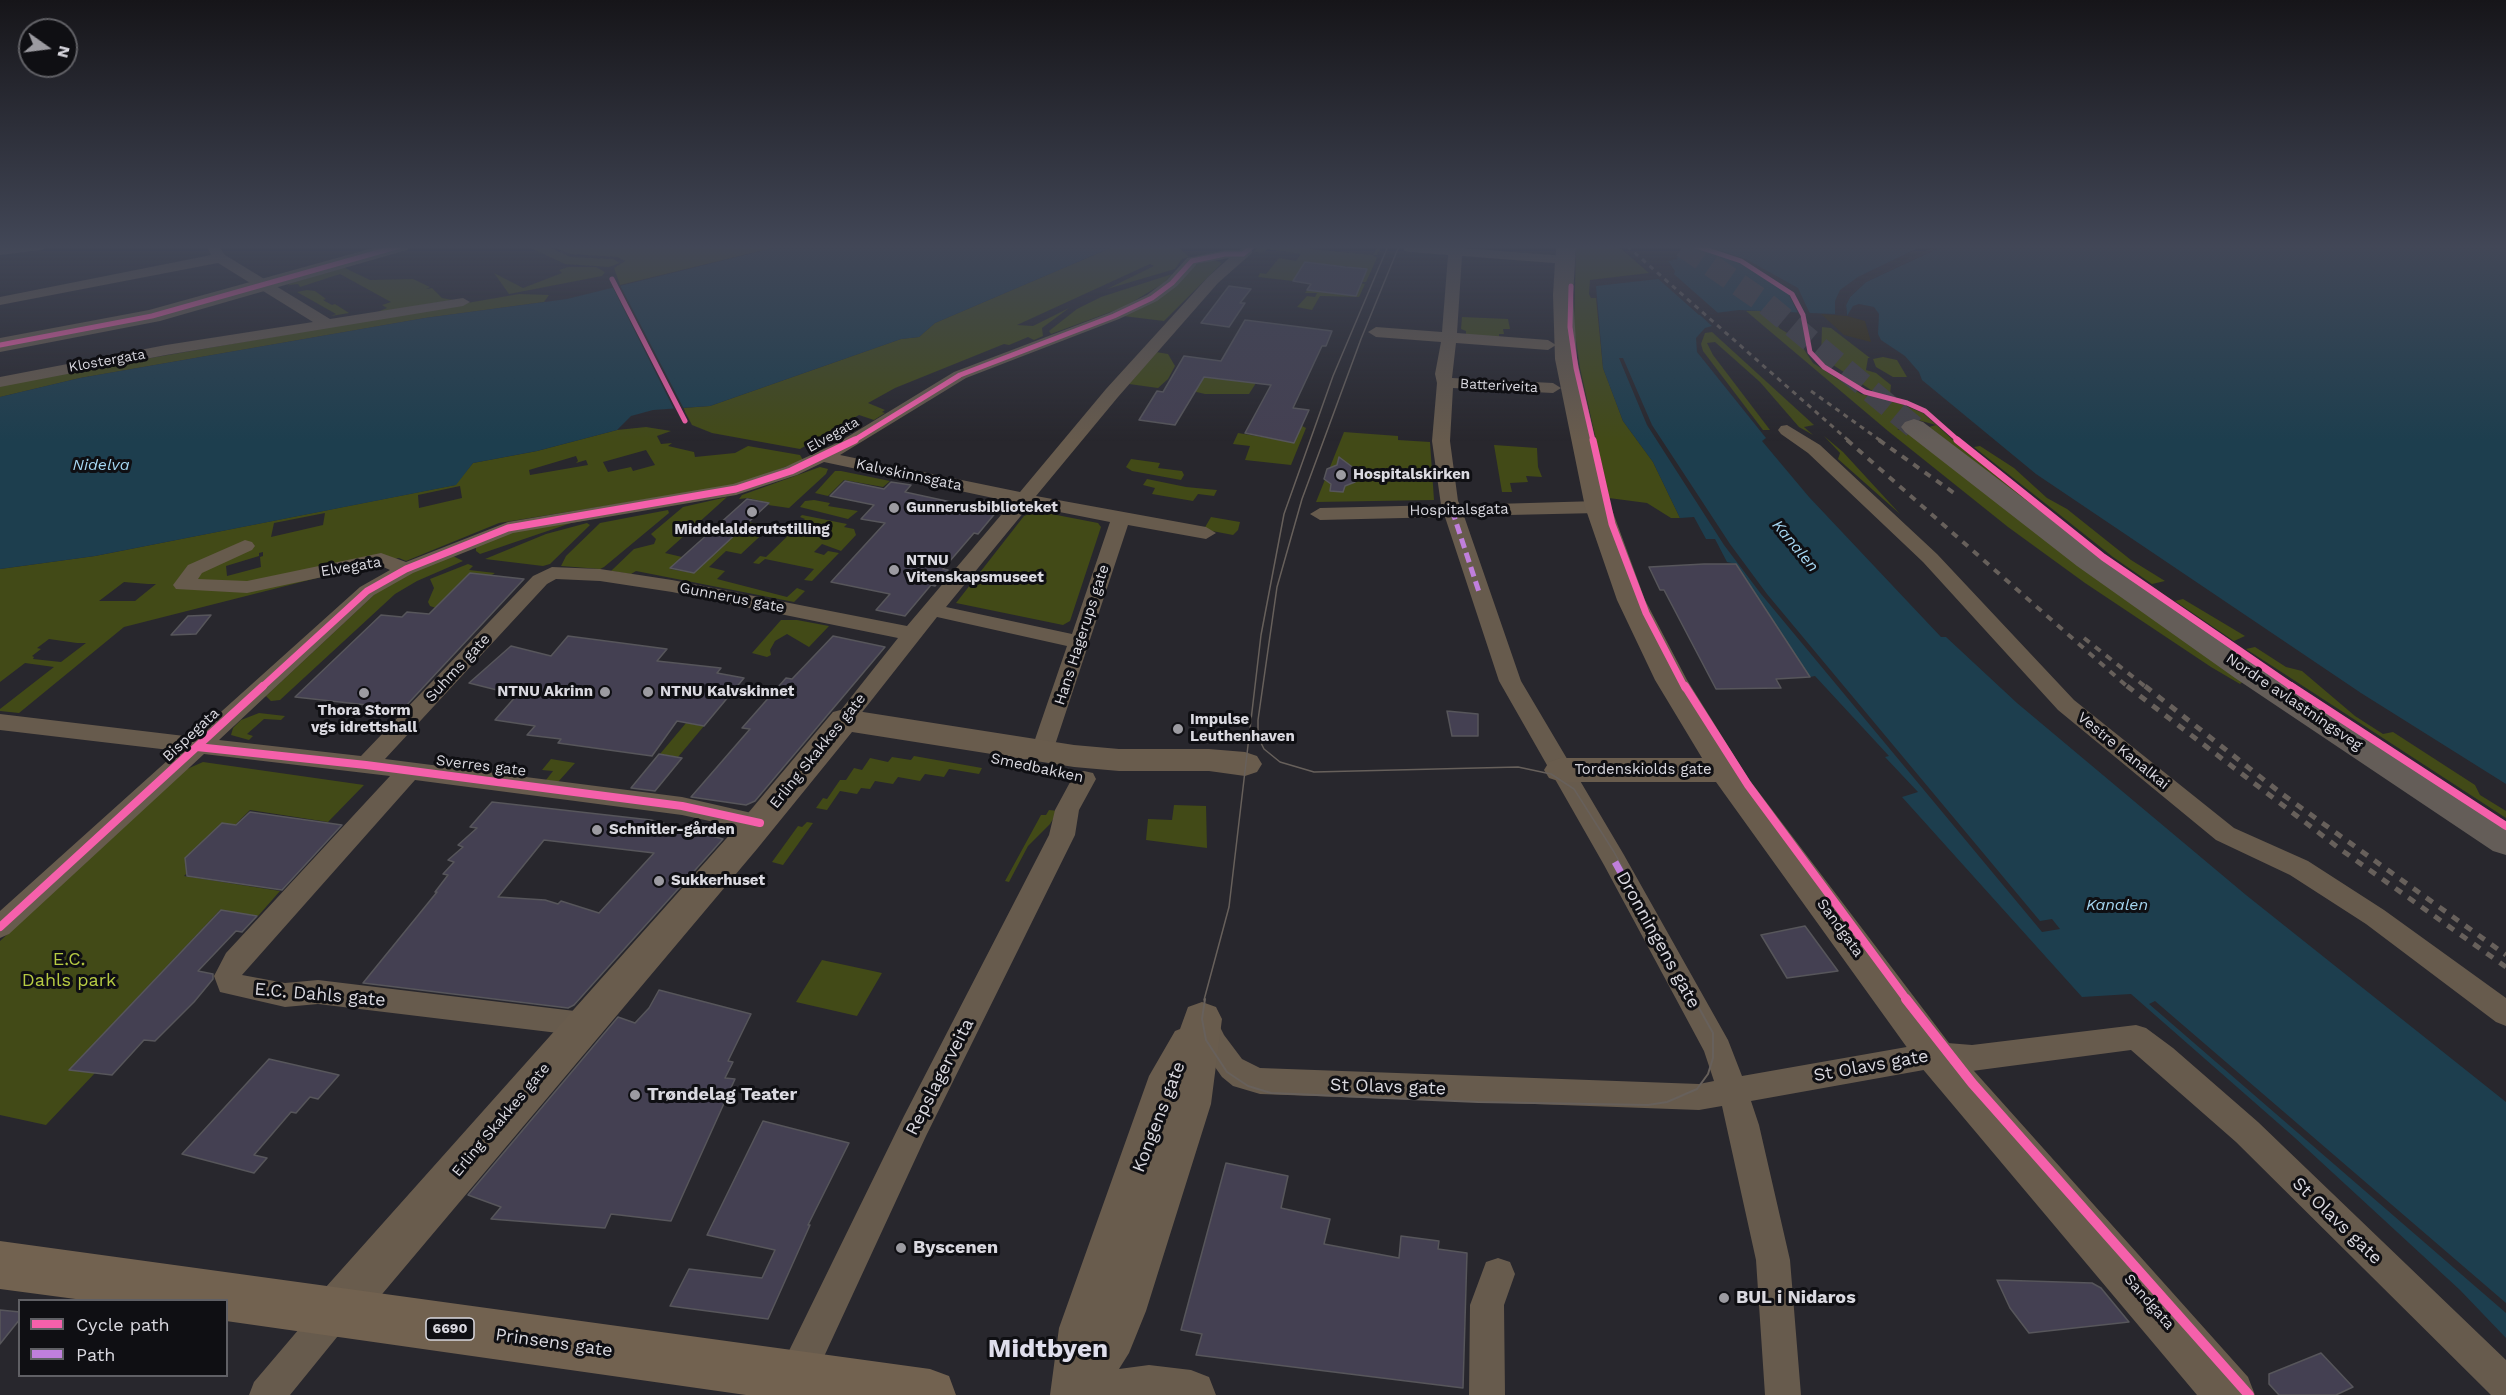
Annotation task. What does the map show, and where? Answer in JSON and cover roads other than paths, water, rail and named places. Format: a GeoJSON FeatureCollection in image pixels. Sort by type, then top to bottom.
{"type":"FeatureCollection","features":[{"type":"Feature","properties":{"kind":"highway","name":"Nordre avlastningsveg"},"geometry":{"type":"LineString","coordinates":[[1914,427],[2087,560],[2190,632],[2506,841]]}},
{"type":"Feature","properties":{"kind":"main road"},"geometry":{"type":"LineString","coordinates":[[0,345],[169,311]]}},
{"type":"Feature","properties":{"kind":"main road","name":"Sandgata"},"geometry":{"type":"LineString","coordinates":[[1563,311],[1566,359],[1598,507],[1614,558],[1647,636],[1726,770],[1935,1055],[2230,1395]]}},
{"type":"Feature","properties":{"kind":"main road","name":"Smedbakken"},"geometry":{"type":"LineString","coordinates":[[838,728],[1113,760],[1209,760],[1244,774],[1084,779],[997,759],[886,741],[838,728]]}},
{"type":"Feature","properties":{"kind":"main road","name":"Erling Skakkes gate"},"geometry":{"type":"LineString","coordinates":[[334,1314],[583,1024],[760,823],[838,728]]}},
{"type":"Feature","properties":{"kind":"main road","name":"Tordenskiolds gate"},"geometry":{"type":"LineString","coordinates":[[1561,770],[1726,770]]}},
{"type":"Feature","properties":{"kind":"main road","name":"Kongens gate"},"geometry":{"type":"LineString","coordinates":[[1074,1395],[1112,1336],[1122,1311],[1190,1104],[1202,1019]]}},
{"type":"Feature","properties":{"kind":"main road","name":"Prinsens gate"},"geometry":{"type":"LineString","coordinates":[[0,1265],[334,1314],[930,1395]]}},
{"type":"Feature","properties":{"kind":"main road"},"geometry":{"type":"LineString","coordinates":[[1114,1395],[1149,1390],[1191,1395]]}},
{"type":"Feature","properties":{"kind":"street"},"geometry":{"type":"LineString","coordinates":[[307,311],[328,324]]}},
{"type":"Feature","properties":{"kind":"street","name":"Klostergata"},"geometry":{"type":"LineString","coordinates":[[0,381],[407,311]]}},
{"type":"Feature","properties":{"kind":"street","name":"Elvegata"},"geometry":{"type":"LineString","coordinates":[[245,546],[195,569],[183,585],[247,587],[381,559],[406,569],[508,528],[736,489],[824,457],[960,375],[1124,311]]}},
{"type":"Feature","properties":{"kind":"street","name":"Erling Skakkes gate"},"geometry":{"type":"LineString","coordinates":[[838,728],[1023,499],[1186,311]]}},
{"type":"Feature","properties":{"kind":"street","name":"Dronningens gate"},"geometry":{"type":"LineString","coordinates":[[1451,311],[1443,374],[1445,383],[1441,441],[1452,510],[1510,681],[1615,862],[1718,1049],[1744,1125],[1773,1260],[1783,1395]]}},
{"type":"Feature","properties":{"kind":"street"},"geometry":{"type":"LineString","coordinates":[[1376,332],[1548,345]]}},
{"type":"Feature","properties":{"kind":"street","name":"Batteriveita"},"geometry":{"type":"LineString","coordinates":[[1445,383],[1553,388]]}},
{"type":"Feature","properties":{"kind":"street","name":"Vestre Kanalkai"},"geometry":{"type":"LineString","coordinates":[[1787,430],[1814,449],[1930,558],[2024,662],[2075,712],[2226,834],[2299,868],[2375,917],[2506,1014]]}},
{"type":"Feature","properties":{"kind":"street","name":"Kalvskinnsgata"},"geometry":{"type":"LineString","coordinates":[[824,457],[1023,499],[1206,533]]}},
{"type":"Feature","properties":{"kind":"street","name":"Hospitalsgata"},"geometry":{"type":"LineString","coordinates":[[1320,514],[1598,507]]}},
{"type":"Feature","properties":{"kind":"street","name":"Hans Hagerups gate"},"geometry":{"type":"LineString","coordinates":[[1044,751],[1121,518]]}},
{"type":"Feature","properties":{"kind":"street","name":"Bispegata"},"geometry":{"type":"LineString","coordinates":[[0,927],[367,591],[406,569]]}},
{"type":"Feature","properties":{"kind":"street","name":"Gunnerus gate"},"geometry":{"type":"LineString","coordinates":[[552,573],[600,575],[672,586],[912,634]]}},
{"type":"Feature","properties":{"kind":"street","name":"Suhms gate"},"geometry":{"type":"LineString","coordinates":[[366,765],[540,580],[552,573]]}},
{"type":"Feature","properties":{"kind":"street"},"geometry":{"type":"LineString","coordinates":[[932,610],[1079,642]]}},
{"type":"Feature","properties":{"kind":"street","name":"Sverres gate"},"geometry":{"type":"LineString","coordinates":[[0,722],[197,747],[366,765],[682,806],[760,823]]}},
{"type":"Feature","properties":{"kind":"street","name":"E.C. Dahls gate"},"geometry":{"type":"LineString","coordinates":[[410,771],[236,961],[228,976],[230,984],[285,995],[318,993],[583,1024]]}},
{"type":"Feature","properties":{"kind":"street","name":"Repslagerveita"},"geometry":{"type":"LineString","coordinates":[[796,1376],[915,1126],[1062,835],[1067,810],[1084,779]]}},
{"type":"Feature","properties":{"kind":"street","name":"St Olavs gate"},"geometry":{"type":"LineString","coordinates":[[1202,1019],[1213,1043],[1232,1068],[1244,1077],[1260,1081],[1699,1097],[1935,1055],[1972,1058],[2136,1037],[2163,1057],[2247,1132],[2506,1385]]}},
{"type":"Feature","properties":{"kind":"street"},"geometry":{"type":"LineString","coordinates":[[1487,1395],[1487,1305],[1498,1274]]}},
{"type":"Feature","properties":{"kind":"street","name":"Erling Skakkes gate"},"geometry":{"type":"LineString","coordinates":[[267,1395],[334,1314]]}},
{"type":"Feature","properties":{"kind":"water","name":"Nidelva"},"geometry":{"type":"Polygon","coordinates":[[[477,311],[963,311],[935,323],[919,337],[901,339],[710,406],[653,410],[631,416],[617,430],[537,451],[473,463],[456,485],[95,556],[0,569],[0,397],[80,378],[477,311]]]}},
{"type":"Feature","properties":{"kind":"water","name":"Kanalen"},"geometry":{"type":"Polygon","coordinates":[[[1598,311],[1730,311],[1700,315],[1712,326],[1705,328],[1696,338],[1697,352],[1766,438],[1762,441],[1809,497],[1941,637],[1946,637],[2017,703],[2246,895],[2506,1102],[2506,1338],[2460,1290],[2294,1137],[2131,994],[2082,997],[1902,797],[1918,792],[1885,757],[1889,756],[1815,676],[1810,677],[1736,564],[1727,562],[1715,539],[1706,539],[1694,517],[1680,518],[1653,462],[1623,421],[1603,368],[1598,311]]]}},
{"type":"Feature","properties":{"kind":"water","name":"Kanalen"},"geometry":{"type":"Polygon","coordinates":[[[1765,311],[1835,311],[1835,314],[1765,311]]]}},
{"type":"Feature","properties":{"kind":"water"},"geometry":{"type":"Polygon","coordinates":[[[1877,311],[2506,311],[2506,784],[2361,693],[2036,474],[1922,380],[1919,372],[1905,356],[1881,340],[1878,334],[1879,314],[1877,311]]]}},
{"type":"Feature","properties":{"kind":"tunnel"},"geometry":{"type":"LineString","coordinates":[[1775,311],[1914,427]]}},
{"type":"Feature","properties":{"kind":"tram line"},"geometry":{"type":"LineString","coordinates":[[1204,1000],[1229,907],[1261,635],[1284,514],[1333,376],[1360,311]]}},
{"type":"Feature","properties":{"kind":"tram line"},"geometry":{"type":"LineString","coordinates":[[1372,311],[1302,499],[1277,587],[1258,720],[1258,737],[1264,749],[1280,762],[1314,772],[1518,767],[1551,774],[1574,789],[1614,852],[1695,1000]]}},
{"type":"Feature","properties":{"kind":"tram line"},"geometry":{"type":"LineString","coordinates":[[1205,999],[1202,1019],[1206,1040],[1227,1072],[1248,1086],[1271,1093],[1478,1102],[1648,1105],[1667,1102],[1697,1089],[1708,1074],[1713,1058],[1713,1033],[1694,999]]}},
{"type":"Feature","properties":{"kind":"railway"},"geometry":{"type":"LineString","coordinates":[[1701,311],[1849,441]]}},
{"type":"Feature","properties":{"kind":"railway"},"geometry":{"type":"LineString","coordinates":[[1811,391],[1881,441]]}},
{"type":"Feature","properties":{"kind":"railway"},"geometry":{"type":"LineString","coordinates":[[1847,440],[2129,688]]}},
{"type":"Feature","properties":{"kind":"railway"},"geometry":{"type":"LineString","coordinates":[[1879,440],[1954,493]]}},
{"type":"Feature","properties":{"kind":"railway"},"geometry":{"type":"LineString","coordinates":[[2084,638],[2147,688]]}},
{"type":"Feature","properties":{"kind":"railway"},"geometry":{"type":"LineString","coordinates":[[2127,686],[2340,849],[2506,967]]}},
{"type":"Feature","properties":{"kind":"railway"},"geometry":{"type":"LineString","coordinates":[[2145,686],[2282,794],[2506,955]]}},
{"type":"Feature","properties":{"kind":"place","name":"Hospitalskirken"},"geometry":{"type":"Point","coordinates":[1341,475]}},
{"type":"Feature","properties":{"kind":"place","name":"Gunnerusbiblioteket"},"geometry":{"type":"Point","coordinates":[894,508]}},
{"type":"Feature","properties":{"kind":"place","name":"Middelalderutstilling"},"geometry":{"type":"Point","coordinates":[752,512]}},
{"type":"Feature","properties":{"kind":"place","name":"NTNU Vitenskapsmuseet"},"geometry":{"type":"Point","coordinates":[894,570]}},
{"type":"Feature","properties":{"kind":"place","name":"NTNU Akrinn"},"geometry":{"type":"Point","coordinates":[605,692]}},
{"type":"Feature","properties":{"kind":"place","name":"NTNU Kalvskinnet"},"geometry":{"type":"Point","coordinates":[648,692]}},
{"type":"Feature","properties":{"kind":"place","name":"Thora Storm vgs idrettshall"},"geometry":{"type":"Point","coordinates":[364,693]}},
{"type":"Feature","properties":{"kind":"place","name":"Impulse Leuthenhaven"},"geometry":{"type":"Point","coordinates":[1178,729]}},
{"type":"Feature","properties":{"kind":"place","name":"Schnitler-gården"},"geometry":{"type":"Point","coordinates":[597,830]}},
{"type":"Feature","properties":{"kind":"place","name":"Sukkerhuset"},"geometry":{"type":"Point","coordinates":[659,881]}},
{"type":"Feature","properties":{"kind":"place","name":"Trøndelag Teater"},"geometry":{"type":"Point","coordinates":[635,1095]}},
{"type":"Feature","properties":{"kind":"place","name":"Byscenen"},"geometry":{"type":"Point","coordinates":[901,1248]}},
{"type":"Feature","properties":{"kind":"place","name":"BUL i Nidaros"},"geometry":{"type":"Point","coordinates":[1724,1298]}},
{"type":"Feature","properties":{"kind":"district","name":"Midtbyen"},"geometry":{"type":"Point","coordinates":[1048,1349]}},
{"type":"Feature","properties":{"kind":"park label","name":"E.C. Dahls park"},"geometry":{"type":"Point","coordinates":[69,970]}}]}
